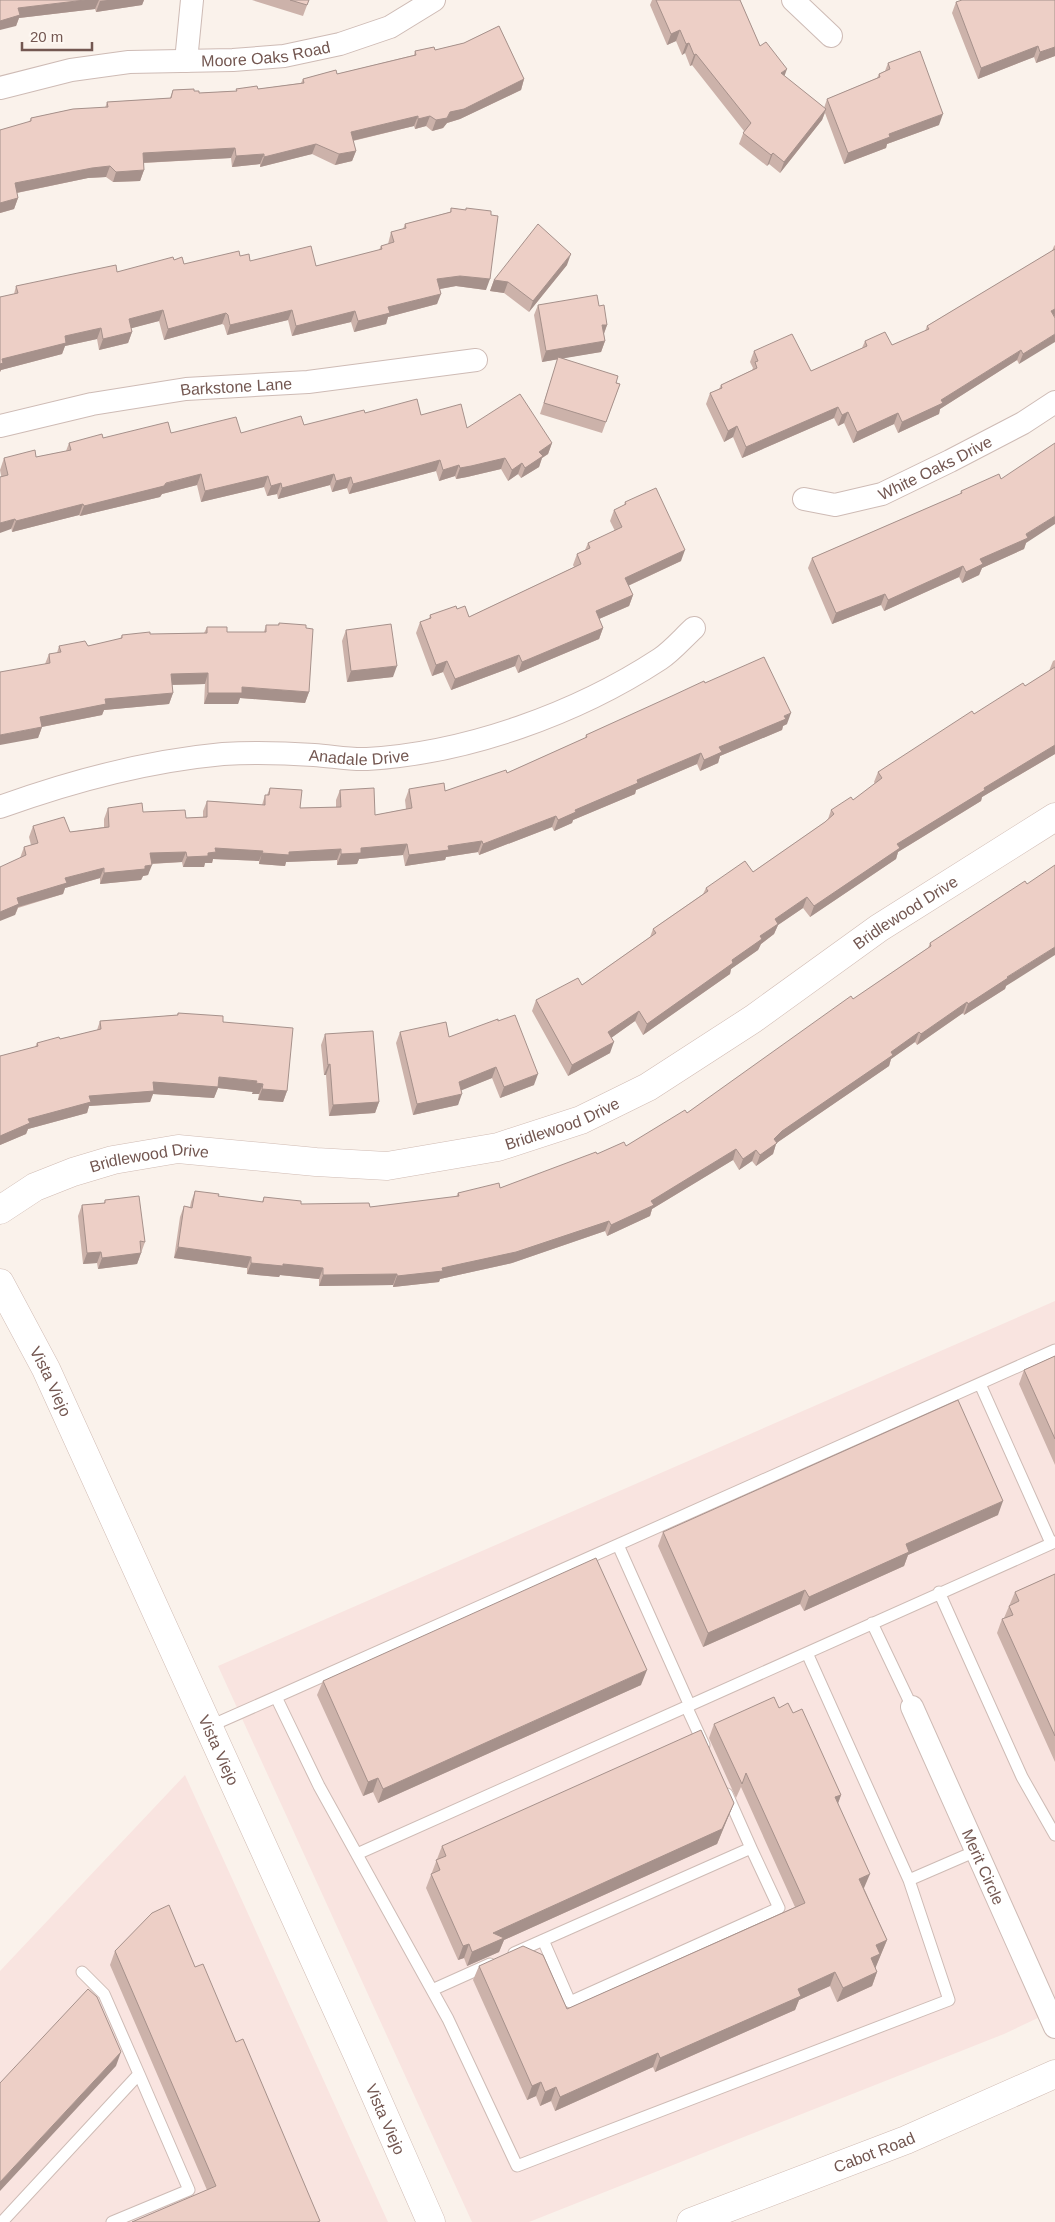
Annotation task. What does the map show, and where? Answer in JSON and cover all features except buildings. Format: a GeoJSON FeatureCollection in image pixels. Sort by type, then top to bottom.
{"type":"FeatureCollection","features":[{"type":"Feature","properties":{"kind":"street"},"geometry":{"type":"LineString","coordinates":[[186,61],[192,0]]}},
{"type":"Feature","properties":{"kind":"street","name":"Moore Oaks Road"},"geometry":{"type":"LineString","coordinates":[[0,88],[71,70],[129,62],[233,60],[284,56],[340,44],[390,27],[434,0]]}},
{"type":"Feature","properties":{"kind":"street"},"geometry":{"type":"LineString","coordinates":[[793,0],[831,36]]}},
{"type":"Feature","properties":{"kind":"street","name":"Barkstone Lane"},"geometry":{"type":"LineString","coordinates":[[0,426],[92,404],[186,389],[308,382],[476,360]]}},
{"type":"Feature","properties":{"kind":"street","name":"White Oaks Drive"},"geometry":{"type":"LineString","coordinates":[[804,499],[835,505],[882,494],[950,462],[1024,423],[1055,402]]}},
{"type":"Feature","properties":{"kind":"street","name":"Anadale Drive"},"geometry":{"type":"LineString","coordinates":[[0,807],[50,789],[135,767],[224,754],[297,754],[366,759],[440,749],[504,733],[553,715],[620,682],[662,658],[694,628]]}},
{"type":"Feature","properties":{"kind":"street","name":"Bridlewood Drive"},"geometry":{"type":"LineString","coordinates":[[0,1210],[35,1187],[73,1172],[113,1160],[178,1149],[316,1162],[387,1166],[498,1147],[581,1120],[648,1087],[753,1018],[879,928],[1055,817]]}},
{"type":"Feature","properties":{"kind":"street","name":"Vista Viejo"},"geometry":{"type":"LineString","coordinates":[[0,1283],[46,1369],[359,2058],[431,2222]]}},
{"type":"Feature","properties":{"kind":"street","name":"Merit Circle"},"geometry":{"type":"LineString","coordinates":[[912,1707],[1055,2027]]}},
{"type":"Feature","properties":{"kind":"street","name":"Cabot Road"},"geometry":{"type":"LineString","coordinates":[[691,2222],[906,2140],[1055,2074]]}},
{"type":"Feature","properties":{"kind":"lane"},"geometry":{"type":"LineString","coordinates":[[208,1727],[1055,1350]]}},
{"type":"Feature","properties":{"kind":"lane"},"geometry":{"type":"LineString","coordinates":[[357,1854],[689,1707],[939,1592],[1053,1542],[980,1384]]}},
{"type":"Feature","properties":{"kind":"lane"},"geometry":{"type":"LineString","coordinates":[[618,1545],[707,1752]]}},
{"type":"Feature","properties":{"kind":"lane"},"geometry":{"type":"LineString","coordinates":[[939,1592],[1022,1776],[1055,1836]]}},
{"type":"Feature","properties":{"kind":"lane"},"geometry":{"type":"LineString","coordinates":[[872,1623],[912,1707]]}},
{"type":"Feature","properties":{"kind":"lane"},"geometry":{"type":"LineString","coordinates":[[276,1697],[319,1786],[448,2019],[517,2166],[949,2000],[909,1880],[807,1652]]}},
{"type":"Feature","properties":{"kind":"lane"},"geometry":{"type":"LineString","coordinates":[[543,1940],[570,2002],[779,1908],[723,1786]]}},
{"type":"Feature","properties":{"kind":"lane"},"geometry":{"type":"LineString","coordinates":[[432,1990],[751,1848]]}},
{"type":"Feature","properties":{"kind":"lane"},"geometry":{"type":"LineString","coordinates":[[909,1880],[976,1851]]}},
{"type":"Feature","properties":{"kind":"lane"},"geometry":{"type":"LineString","coordinates":[[82,1972],[104,1994],[189,2190],[112,2222]]}},
{"type":"Feature","properties":{"kind":"lane"},"geometry":{"type":"LineString","coordinates":[[2,2222],[139,2074]]}},
{"type":"Feature","properties":{"kind":"shaded area"},"geometry":{"type":"Polygon","coordinates":[[[1055,1301],[1055,2010],[1004,2034],[529,2222],[472,2222],[218,1666],[1055,1301]]]}},
{"type":"Feature","properties":{"kind":"shaded area"},"geometry":{"type":"Polygon","coordinates":[[[185,1775],[388,2222],[0,2222],[0,1971],[185,1775]]]}}]}
